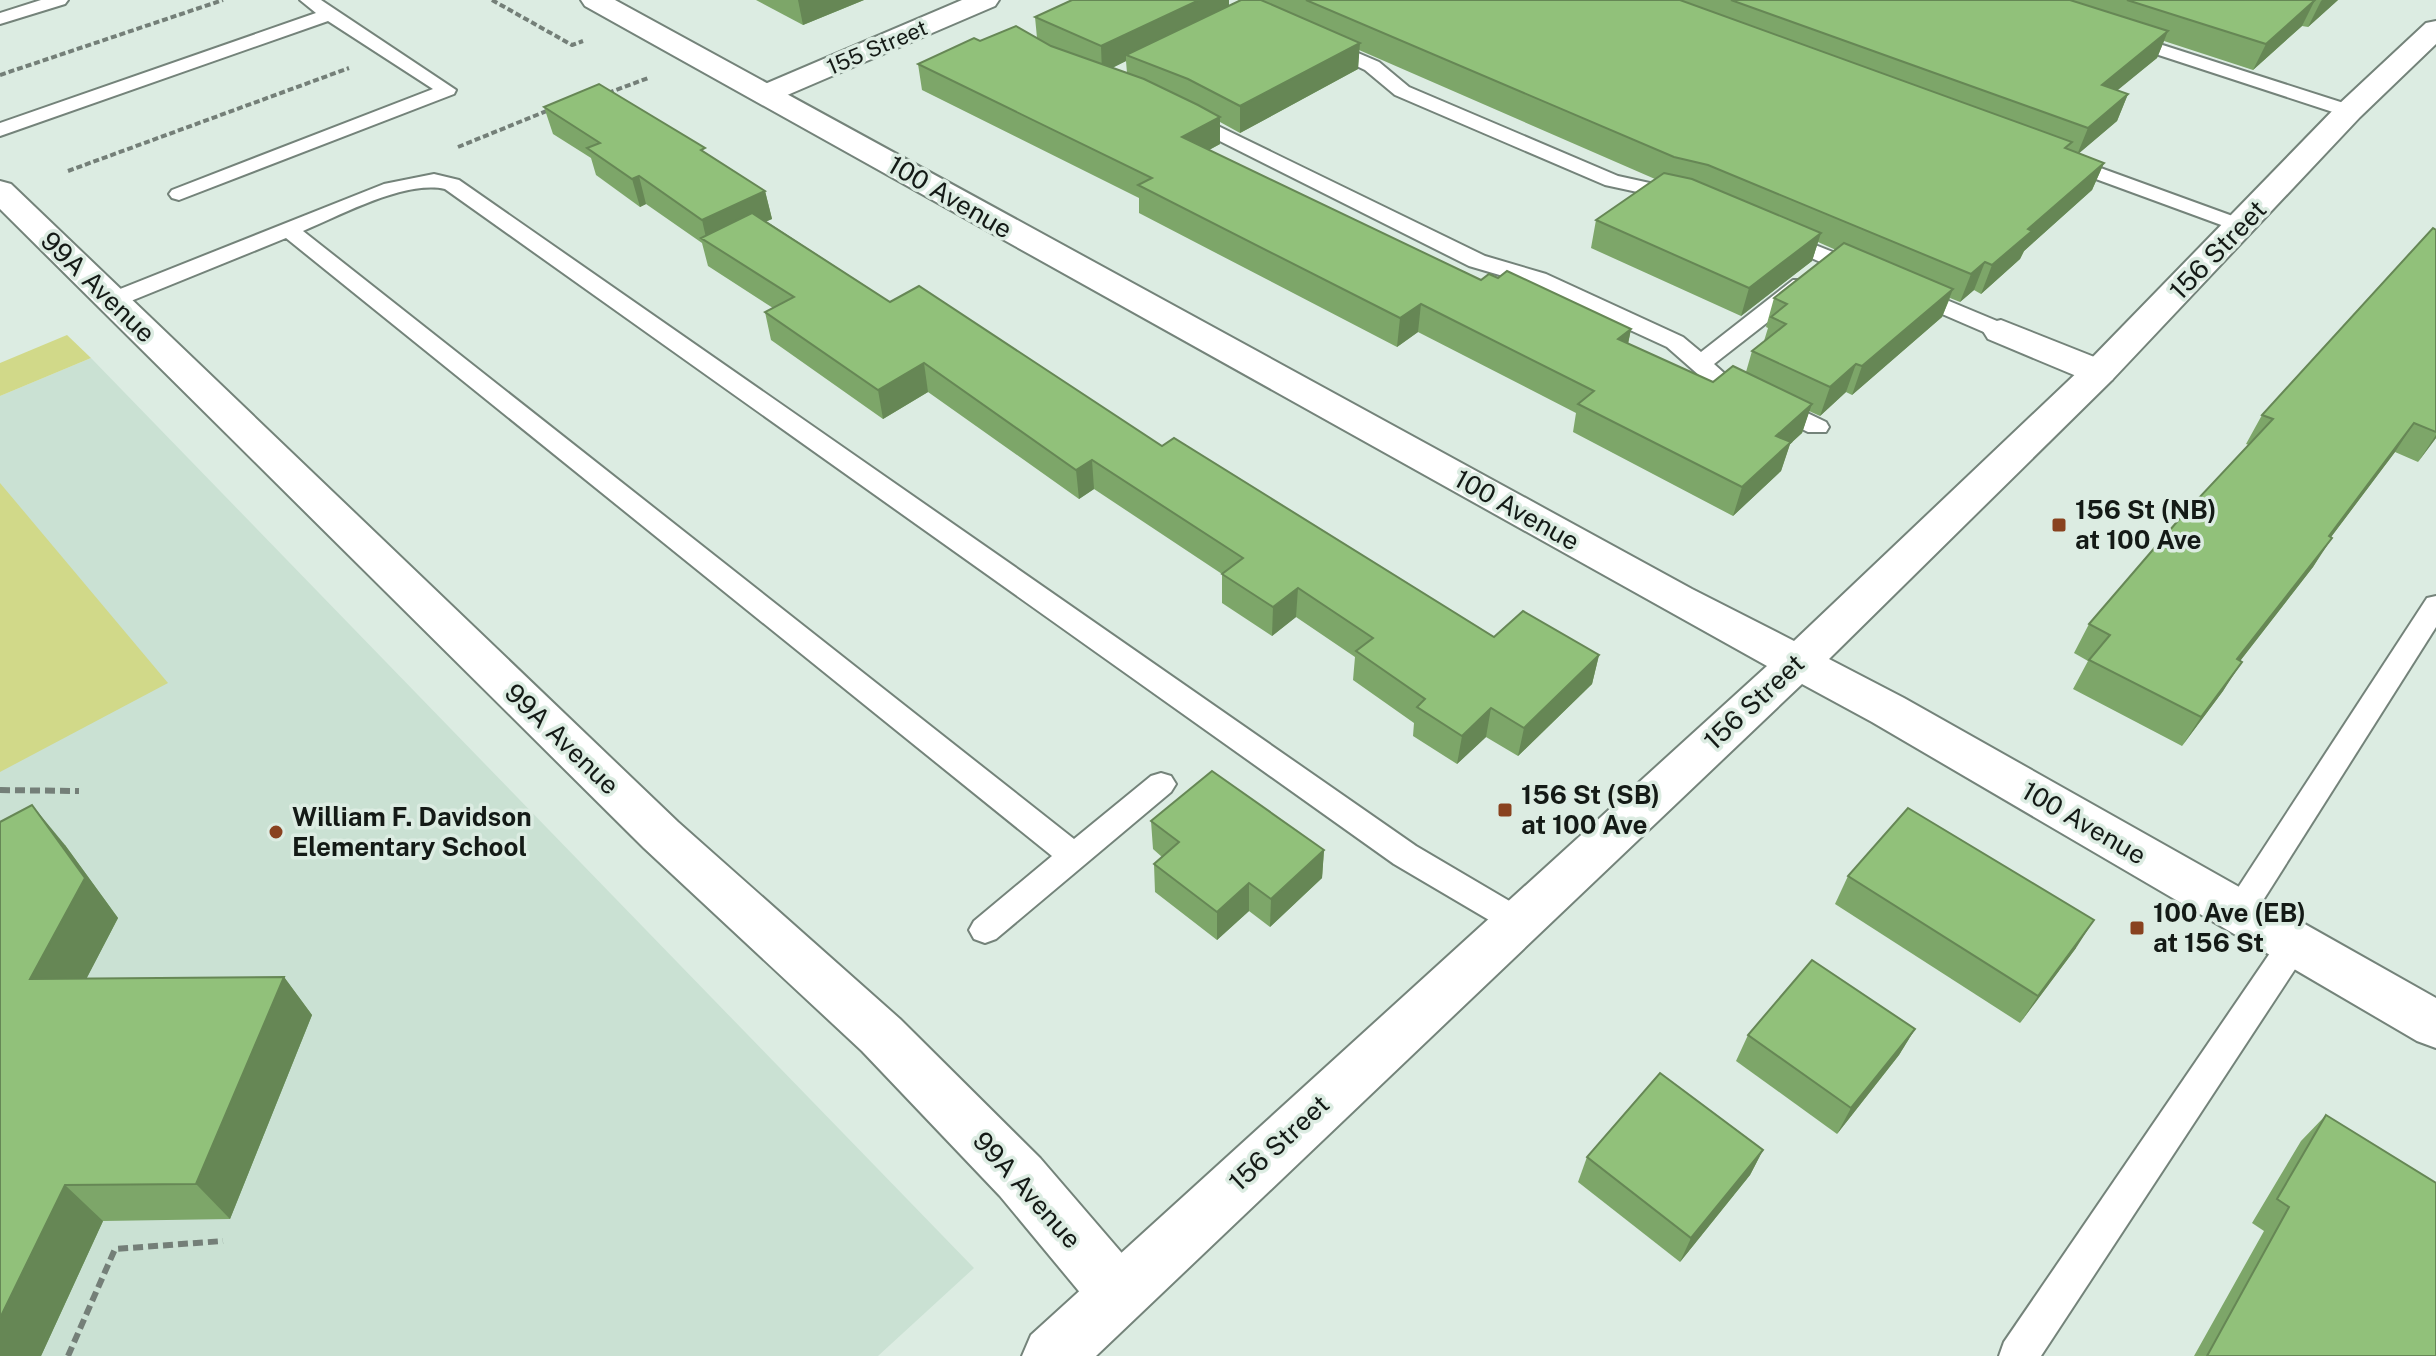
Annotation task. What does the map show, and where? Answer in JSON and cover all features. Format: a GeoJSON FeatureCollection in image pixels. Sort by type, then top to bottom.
{"type":"FeatureCollection","features":[{"type":"Feature","properties":{"kind":"main road","name":"100 Avenue"},"geometry":{"type":"LineString","coordinates":[[595,0],[768,93],[1057,258],[1710,616],[1888,710],[2436,1025]]}},
{"type":"Feature","properties":{"kind":"main road","name":"155 Street"},"geometry":{"type":"LineString","coordinates":[[768,93],[985,0]]}},
{"type":"Feature","properties":{"kind":"main road","name":"156 Street"},"geometry":{"type":"LineString","coordinates":[[1052,1356],[1517,921],[1874,593],[2099,372],[2349,111],[2436,29]]}},
{"type":"Feature","properties":{"kind":"main road","name":"99A Avenue"},"geometry":{"type":"LineString","coordinates":[[0,191],[661,835],[881,1035],[1020,1177],[1118,1293]]}},
{"type":"Feature","properties":{"kind":"main road"},"geometry":{"type":"LineString","coordinates":[[2001,331],[2099,372]]}},
{"type":"Feature","properties":{"kind":"lane"},"geometry":{"type":"LineString","coordinates":[[0,19],[59,0]]}},
{"type":"Feature","properties":{"kind":"lane"},"geometry":{"type":"LineString","coordinates":[[179,194],[447,90],[309,0]]}},
{"type":"Feature","properties":{"kind":"lane"},"geometry":{"type":"LineString","coordinates":[[0,130],[330,14]]}},
{"type":"Feature","properties":{"kind":"lane"},"geometry":{"type":"LineString","coordinates":[[2113,34],[2349,111]]}},
{"type":"Feature","properties":{"kind":"lane"},"geometry":{"type":"LineString","coordinates":[[1305,35],[1361,59],[1402,91],[1612,181],[1693,199]]}},
{"type":"Feature","properties":{"kind":"lane"},"geometry":{"type":"LineString","coordinates":[[1168,108],[1477,261],[1538,279],[1675,342],[1716,378],[1817,427]]}},
{"type":"Feature","properties":{"kind":"lane"},"geometry":{"type":"LineString","coordinates":[[2041,152],[2242,226]]}},
{"type":"Feature","properties":{"kind":"lane"},"geometry":{"type":"LineString","coordinates":[[113,300],[391,188],[434,180],[452,184],[1405,855],[1517,921]]}},
{"type":"Feature","properties":{"kind":"lane"},"geometry":{"type":"LineString","coordinates":[[288,229],[1074,856]]}},
{"type":"Feature","properties":{"kind":"lane"},"geometry":{"type":"LineString","coordinates":[[1763,229],[2001,331]]}},
{"type":"Feature","properties":{"kind":"lane"},"geometry":{"type":"LineString","coordinates":[[1700,364],[1833,259]]}},
{"type":"Feature","properties":{"kind":"lane"},"geometry":{"type":"LineString","coordinates":[[2239,912],[2436,605]]}},
{"type":"Feature","properties":{"kind":"lane"},"geometry":{"type":"LineString","coordinates":[[985,930],[1161,784]]}},
{"type":"Feature","properties":{"kind":"lane"},"geometry":{"type":"LineString","coordinates":[[2018,1356],[2294,944]]}},
{"type":"Feature","properties":{"kind":"path"},"geometry":{"type":"LineString","coordinates":[[0,75],[223,0]]}},
{"type":"Feature","properties":{"kind":"path"},"geometry":{"type":"LineString","coordinates":[[492,0],[572,45],[583,41]]}},
{"type":"Feature","properties":{"kind":"path"},"geometry":{"type":"LineString","coordinates":[[68,171],[360,64]]}},
{"type":"Feature","properties":{"kind":"path"},"geometry":{"type":"LineString","coordinates":[[604,95],[648,78]]}},
{"type":"Feature","properties":{"kind":"path"},"geometry":{"type":"LineString","coordinates":[[452,149],[549,110],[562,108]]}},
{"type":"Feature","properties":{"kind":"path"},"geometry":{"type":"LineString","coordinates":[[0,790],[79,791]]}},
{"type":"Feature","properties":{"kind":"path"},"geometry":{"type":"LineString","coordinates":[[68,1356],[115,1249],[223,1241]]}},
{"type":"Feature","properties":{"kind":"shaded area","name":"William F. Davidson Elementary School"},"geometry":{"type":"Polygon","coordinates":[[[91,358],[974,1268],[878,1356],[0,1356],[0,396],[91,358]]]}},
{"type":"Feature","properties":{"kind":"green space"},"geometry":{"type":"Polygon","coordinates":[[[67,335],[91,358],[0,396],[0,363],[67,335]]]}},
{"type":"Feature","properties":{"kind":"green space"},"geometry":{"type":"Polygon","coordinates":[[[0,483],[168,683],[0,772],[0,483]]]}},
{"type":"Feature","properties":{"kind":"building"},"geometry":{"type":"Polygon","coordinates":[[[1072,0],[1199,0],[1101,46],[1035,17],[1072,0]]]}},
{"type":"Feature","properties":{"kind":"building"},"geometry":{"type":"Polygon","coordinates":[[[1241,0],[1261,0],[1360,43],[1240,106],[1188,79],[1126,55],[1241,0]]]}},
{"type":"Feature","properties":{"kind":"building"},"geometry":{"type":"Polygon","coordinates":[[[1306,0],[1680,0],[2072,142],[2065,148],[2104,163],[1992,265],[1985,262],[1971,274],[1708,165],[1674,157],[1306,0]]]}},
{"type":"Feature","properties":{"kind":"building"},"geometry":{"type":"Polygon","coordinates":[[[1731,0],[2070,0],[2168,31],[2102,85],[2128,94],[2088,128],[1731,0]]]}},
{"type":"Feature","properties":{"kind":"building"},"geometry":{"type":"Polygon","coordinates":[[[2127,0],[2315,0],[2266,44],[2127,0]]]}},
{"type":"Feature","properties":{"kind":"building"},"geometry":{"type":"Polygon","coordinates":[[[1016,26],[1051,46],[1144,79],[1220,117],[1182,137],[1481,280],[1489,274],[1498,278],[1507,271],[1631,329],[1618,339],[1713,382],[1733,366],[1812,404],[1776,436],[1791,442],[1742,487],[1578,404],[1594,391],[1421,304],[1400,318],[1138,185],[1152,178],[918,64],[974,38],[980,41],[1016,26]]]}},
{"type":"Feature","properties":{"kind":"building"},"geometry":{"type":"Polygon","coordinates":[[[599,84],[705,148],[701,150],[765,191],[702,220],[639,176],[632,179],[587,148],[600,143],[544,107],[599,84]]]}},
{"type":"Feature","properties":{"kind":"building"},"geometry":{"type":"Polygon","coordinates":[[[1664,173],[1692,179],[1821,233],[1749,288],[1596,220],[1664,173]]]}},
{"type":"Feature","properties":{"kind":"building"},"geometry":{"type":"Polygon","coordinates":[[[752,213],[890,302],[919,286],[1162,446],[1174,438],[1494,637],[1523,611],[1599,655],[1524,728],[1491,708],[1462,736],[1417,707],[1425,699],[1356,651],[1373,638],[1298,588],[1273,607],[1222,574],[1243,558],[1092,460],[1076,470],[924,363],[878,390],[765,312],[794,297],[701,238],[752,213]]]}},
{"type":"Feature","properties":{"kind":"building"},"geometry":{"type":"Polygon","coordinates":[[[2433,228],[2436,230],[2436,432],[2414,423],[2329,536],[2332,538],[2237,659],[2242,662],[2201,717],[2089,660],[2110,635],[2089,624],[2182,516],[2273,419],[2262,415],[2433,228]]]}},
{"type":"Feature","properties":{"kind":"building"},"geometry":{"type":"Polygon","coordinates":[[[1844,243],[1953,289],[1862,366],[1856,364],[1830,387],[1752,351],[1786,324],[1771,317],[1787,304],[1774,298],[1844,243]]]}},
{"type":"Feature","properties":{"kind":"building"},"geometry":{"type":"Polygon","coordinates":[[[1212,771],[1324,850],[1271,899],[1249,883],[1217,912],[1154,864],[1179,842],[1151,821],[1212,771]]]}},
{"type":"Feature","properties":{"kind":"building"},"geometry":{"type":"Polygon","coordinates":[[[32,805],[85,878],[30,979],[284,977],[196,1184],[65,1185],[0,1318],[0,822],[32,805]]]}},
{"type":"Feature","properties":{"kind":"building"},"geometry":{"type":"Polygon","coordinates":[[[1908,808],[2094,920],[2038,996],[1848,876],[1908,808]]]}},
{"type":"Feature","properties":{"kind":"building"},"geometry":{"type":"Polygon","coordinates":[[[1812,960],[1915,1029],[1851,1108],[1748,1035],[1812,960]]]}},
{"type":"Feature","properties":{"kind":"building"},"geometry":{"type":"Polygon","coordinates":[[[1660,1073],[1763,1150],[1691,1238],[1587,1157],[1660,1073]]]}},
{"type":"Feature","properties":{"kind":"building"},"geometry":{"type":"Polygon","coordinates":[[[2326,1115],[2436,1183],[2436,1356],[2207,1356],[2289,1207],[2277,1199],[2326,1115]]]}},
{"type":"Feature","properties":{"kind":"place","name":"156 St (NB) at 100 Ave"},"geometry":{"type":"Point","coordinates":[2059,525]}},
{"type":"Feature","properties":{"kind":"place","name":"156 St (SB) at 100 Ave"},"geometry":{"type":"Point","coordinates":[1505,810]}},
{"type":"Feature","properties":{"kind":"place","name":"William F. Davidson Elementary School"},"geometry":{"type":"Point","coordinates":[276,832]}},
{"type":"Feature","properties":{"kind":"place","name":"100 Ave (EB) at 156 St"},"geometry":{"type":"Point","coordinates":[2137,928]}}]}
